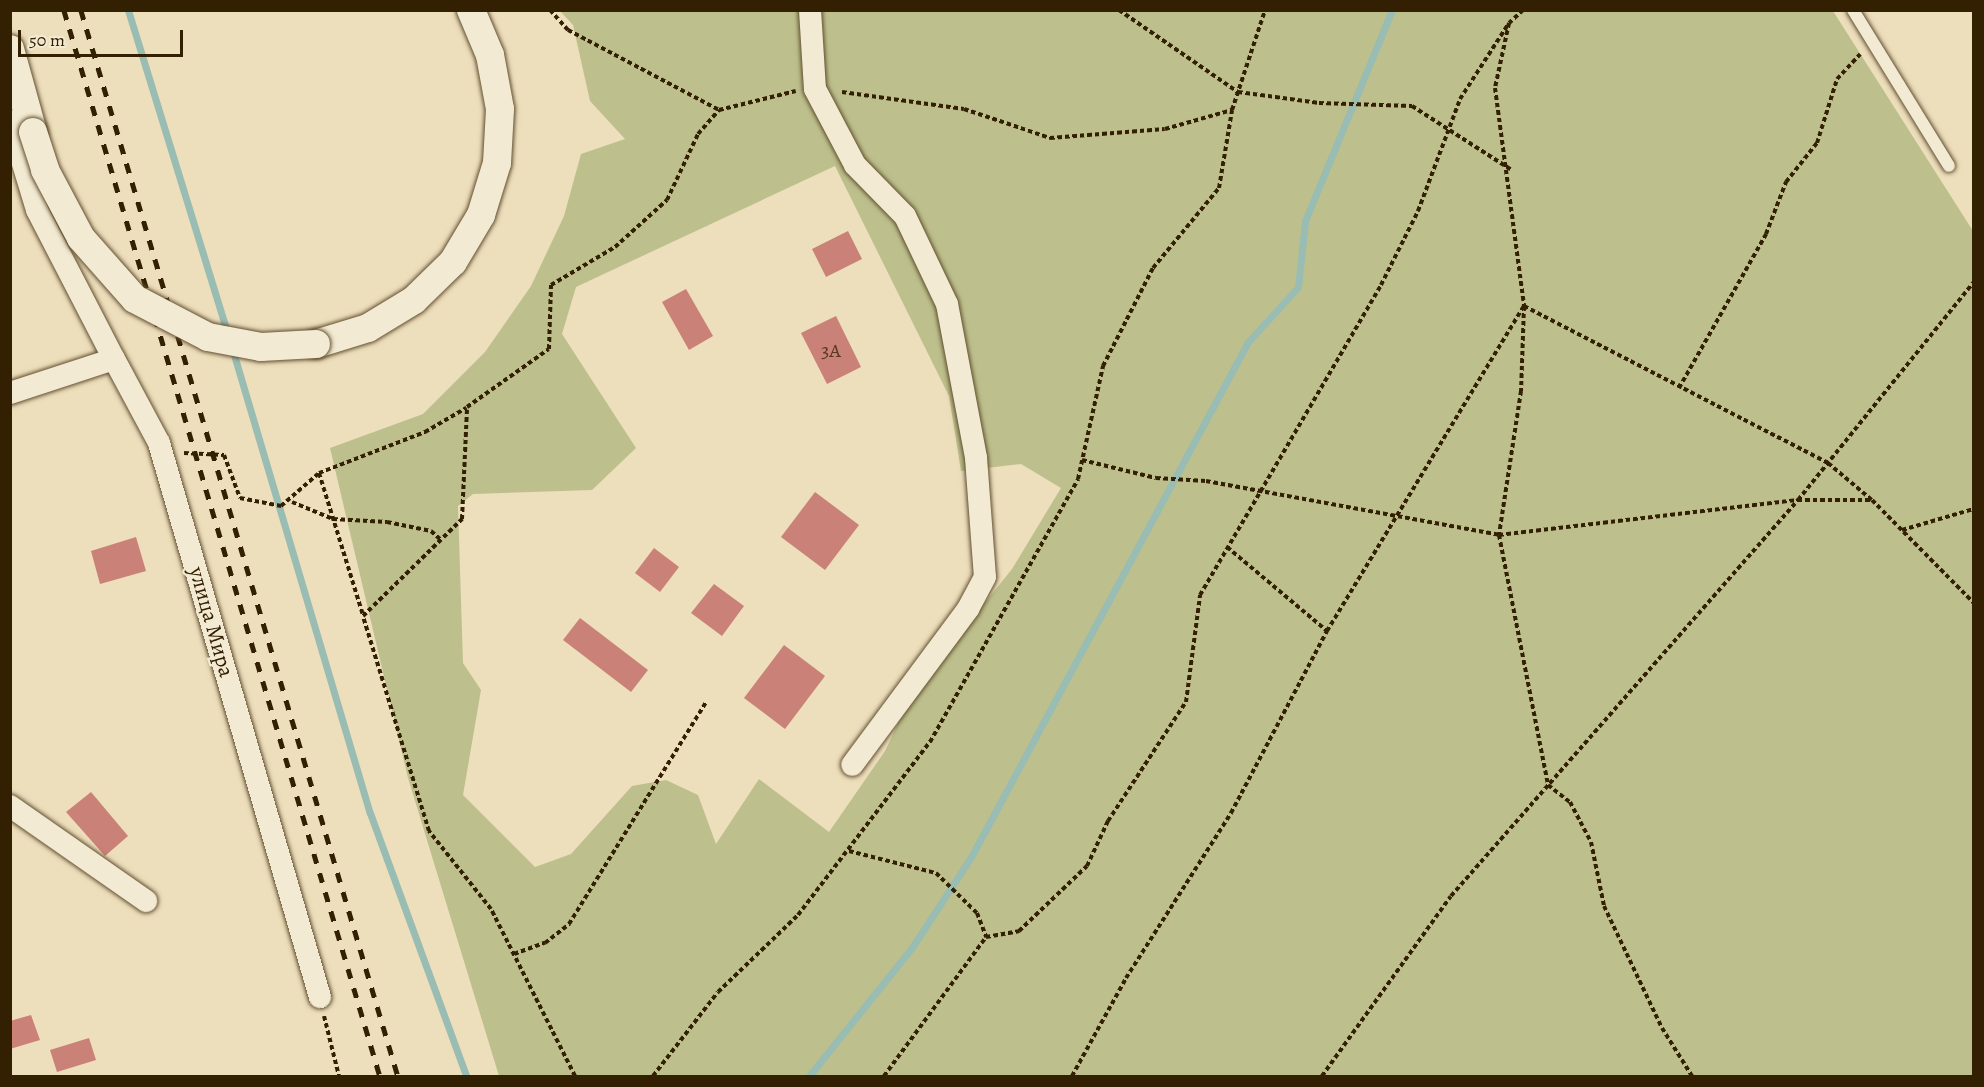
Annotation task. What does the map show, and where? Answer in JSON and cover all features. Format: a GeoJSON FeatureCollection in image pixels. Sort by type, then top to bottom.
{"type":"FeatureCollection","features":[{"type":"Feature","properties":{"kind":"street"},"geometry":{"type":"LineString","coordinates":[[10,49],[22,127],[81,238],[135,299],[182,327],[216,340],[261,347],[316,344],[368,328],[414,300],[453,262],[481,215],[497,163],[500,109],[490,55],[471,10]]}},
{"type":"Feature","properties":{"kind":"street"},"geometry":{"type":"LineString","coordinates":[[810,10],[815,89],[855,165],[905,216],[947,304],[976,458],[985,577],[968,609],[852,765]]}},
{"type":"Feature","properties":{"kind":"street","name":"улица Мира"},"geometry":{"type":"LineString","coordinates":[[22,127],[37,210],[161,451],[320,997]]}},
{"type":"Feature","properties":{"kind":"street"},"geometry":{"type":"LineString","coordinates":[[10,393],[114,359]]}},
{"type":"Feature","properties":{"kind":"street"},"geometry":{"type":"LineString","coordinates":[[10,807],[146,901]]}},
{"type":"Feature","properties":{"kind":"lane"},"geometry":{"type":"LineString","coordinates":[[1853,10],[1871,43],[1949,166]]}},
{"type":"Feature","properties":{"kind":"path"},"geometry":{"type":"LineString","coordinates":[[550,10],[568,30],[719,110]]}},
{"type":"Feature","properties":{"kind":"path"},"geometry":{"type":"LineString","coordinates":[[1119,10],[1238,92],[1318,103],[1412,106],[1510,169]]}},
{"type":"Feature","properties":{"kind":"path"},"geometry":{"type":"LineString","coordinates":[[653,1077],[718,993],[798,915],[930,742],[1078,479],[1108,357],[1153,268],[1219,188],[1232,110],[1265,10]]}},
{"type":"Feature","properties":{"kind":"path"},"geometry":{"type":"LineString","coordinates":[[884,1077],[986,936],[1019,931],[1087,866],[1108,821],[1186,702],[1200,595],[1258,492],[1381,285],[1418,211],[1460,99],[1509,24],[1523,10]]}},
{"type":"Feature","properties":{"kind":"path"},"geometry":{"type":"LineString","coordinates":[[1509,24],[1496,88],[1510,169],[1524,306],[1521,391],[1499,535],[1548,785],[1570,802],[1591,842],[1605,906],[1662,1028],[1692,1077]]}},
{"type":"Feature","properties":{"kind":"path"},"geometry":{"type":"LineString","coordinates":[[1679,388],[1766,234],[1786,182],[1818,143],[1837,79],[1871,43]]}},
{"type":"Feature","properties":{"kind":"path"},"geometry":{"type":"LineString","coordinates":[[161,451],[224,455],[240,498],[281,506],[292,502],[319,473],[424,432],[467,407],[549,349],[551,285],[615,247],[667,200],[698,134],[719,110],[759,96],[815,89],[964,109],[1050,138],[1165,129],[1232,110]]}},
{"type":"Feature","properties":{"kind":"path"},"geometry":{"type":"LineString","coordinates":[[1322,1077],[1451,896],[1798,500],[1974,282]]}},
{"type":"Feature","properties":{"kind":"path"},"geometry":{"type":"LineString","coordinates":[[1524,306],[1828,463],[1872,500],[1974,603]]}},
{"type":"Feature","properties":{"kind":"path"},"geometry":{"type":"LineString","coordinates":[[1072,1077],[1126,978],[1231,813],[1327,631],[1400,517],[1524,306]]}},
{"type":"Feature","properties":{"kind":"path"},"geometry":{"type":"LineString","coordinates":[[363,616],[462,519],[467,407]]}},
{"type":"Feature","properties":{"kind":"path"},"geometry":{"type":"LineString","coordinates":[[1082,460],[1156,478],[1258,492],[1499,535],[1798,500],[1872,500]]}},
{"type":"Feature","properties":{"kind":"path"},"geometry":{"type":"LineString","coordinates":[[319,473],[429,831],[491,909],[575,1077]]}},
{"type":"Feature","properties":{"kind":"path"},"geometry":{"type":"LineString","coordinates":[[292,502],[333,519],[387,522],[431,531],[442,541]]}},
{"type":"Feature","properties":{"kind":"path"},"geometry":{"type":"LineString","coordinates":[[1902,530],[1974,509]]}},
{"type":"Feature","properties":{"kind":"path"},"geometry":{"type":"LineString","coordinates":[[1227,547],[1327,631]]}},
{"type":"Feature","properties":{"kind":"path"},"geometry":{"type":"LineString","coordinates":[[514,954],[545,943],[568,924],[706,702]]}},
{"type":"Feature","properties":{"kind":"path"},"geometry":{"type":"LineString","coordinates":[[849,851],[936,873],[977,913],[986,936]]}},
{"type":"Feature","properties":{"kind":"path"},"geometry":{"type":"LineString","coordinates":[[320,997],[339,1077]]}},
{"type":"Feature","properties":{"kind":"green space"},"geometry":{"type":"Polygon","coordinates":[[[560,11],[1833,11],[1973,231],[1973,1076],[499,1076],[408,778],[330,448],[423,414],[485,352],[531,286],[564,216],[581,154],[625,139],[590,101],[573,25],[560,11]],[[835,166],[576,287],[562,334],[636,448],[592,490],[473,494],[458,506],[463,663],[481,690],[463,795],[535,867],[571,854],[632,786],[666,780],[698,795],[716,844],[759,779],[829,832],[885,751],[912,694],[1012,569],[1061,488],[1021,464],[961,471],[949,396],[835,166]]]}},
{"type":"Feature","properties":{"kind":"building"},"geometry":{"type":"Polygon","coordinates":[[[848,231],[862,259],[826,277],[812,249],[848,231]]]}},
{"type":"Feature","properties":{"kind":"building"},"geometry":{"type":"Polygon","coordinates":[[[686,289],[713,336],[689,350],[662,302],[686,289]]]}},
{"type":"Feature","properties":{"kind":"building"},"geometry":{"type":"Polygon","coordinates":[[[836,316],[861,367],[827,384],[801,333],[836,316]]]}},
{"type":"Feature","properties":{"kind":"building"},"geometry":{"type":"Polygon","coordinates":[[[815,492],[859,525],[825,570],[781,537],[815,492]]]}},
{"type":"Feature","properties":{"kind":"building"},"geometry":{"type":"Polygon","coordinates":[[[136,537],[146,571],[100,584],[91,551],[136,537]]]}},
{"type":"Feature","properties":{"kind":"building"},"geometry":{"type":"Polygon","coordinates":[[[654,548],[679,567],[660,592],[635,573],[654,548]]]}},
{"type":"Feature","properties":{"kind":"building"},"geometry":{"type":"Polygon","coordinates":[[[714,584],[744,606],[722,636],[691,613],[714,584]]]}},
{"type":"Feature","properties":{"kind":"building"},"geometry":{"type":"Polygon","coordinates":[[[580,618],[648,670],[631,692],[563,640],[580,618]]]}},
{"type":"Feature","properties":{"kind":"building"},"geometry":{"type":"Polygon","coordinates":[[[784,645],[825,676],[785,729],[744,698],[784,645]]]}},
{"type":"Feature","properties":{"kind":"building"},"geometry":{"type":"Polygon","coordinates":[[[91,792],[128,836],[105,856],[66,812],[91,792]]]}},
{"type":"Feature","properties":{"kind":"building"},"geometry":{"type":"Polygon","coordinates":[[[31,1015],[40,1040],[10,1049],[10,1021],[31,1015]]]}},
{"type":"Feature","properties":{"kind":"building"},"geometry":{"type":"Polygon","coordinates":[[[89,1038],[96,1060],[57,1072],[50,1050],[89,1038]]]}},
{"type":"Feature","properties":{"kind":"waterway"},"geometry":{"type":"LineString","coordinates":[[128,10],[227,332]]}},
{"type":"Feature","properties":{"kind":"waterway"},"geometry":{"type":"LineString","coordinates":[[809,1076],[913,946],[971,857],[1248,342],[1298,287],[1305,221],[1392,10]]}},
{"type":"Feature","properties":{"kind":"waterway"},"geometry":{"type":"LineString","coordinates":[[232,348],[370,813],[466,1076]]}},
{"type":"Feature","properties":{"kind":"railway"},"geometry":{"type":"LineString","coordinates":[[64,10],[380,1076]]}},
{"type":"Feature","properties":{"kind":"railway"},"geometry":{"type":"LineString","coordinates":[[81,10],[398,1076]]}}]}
